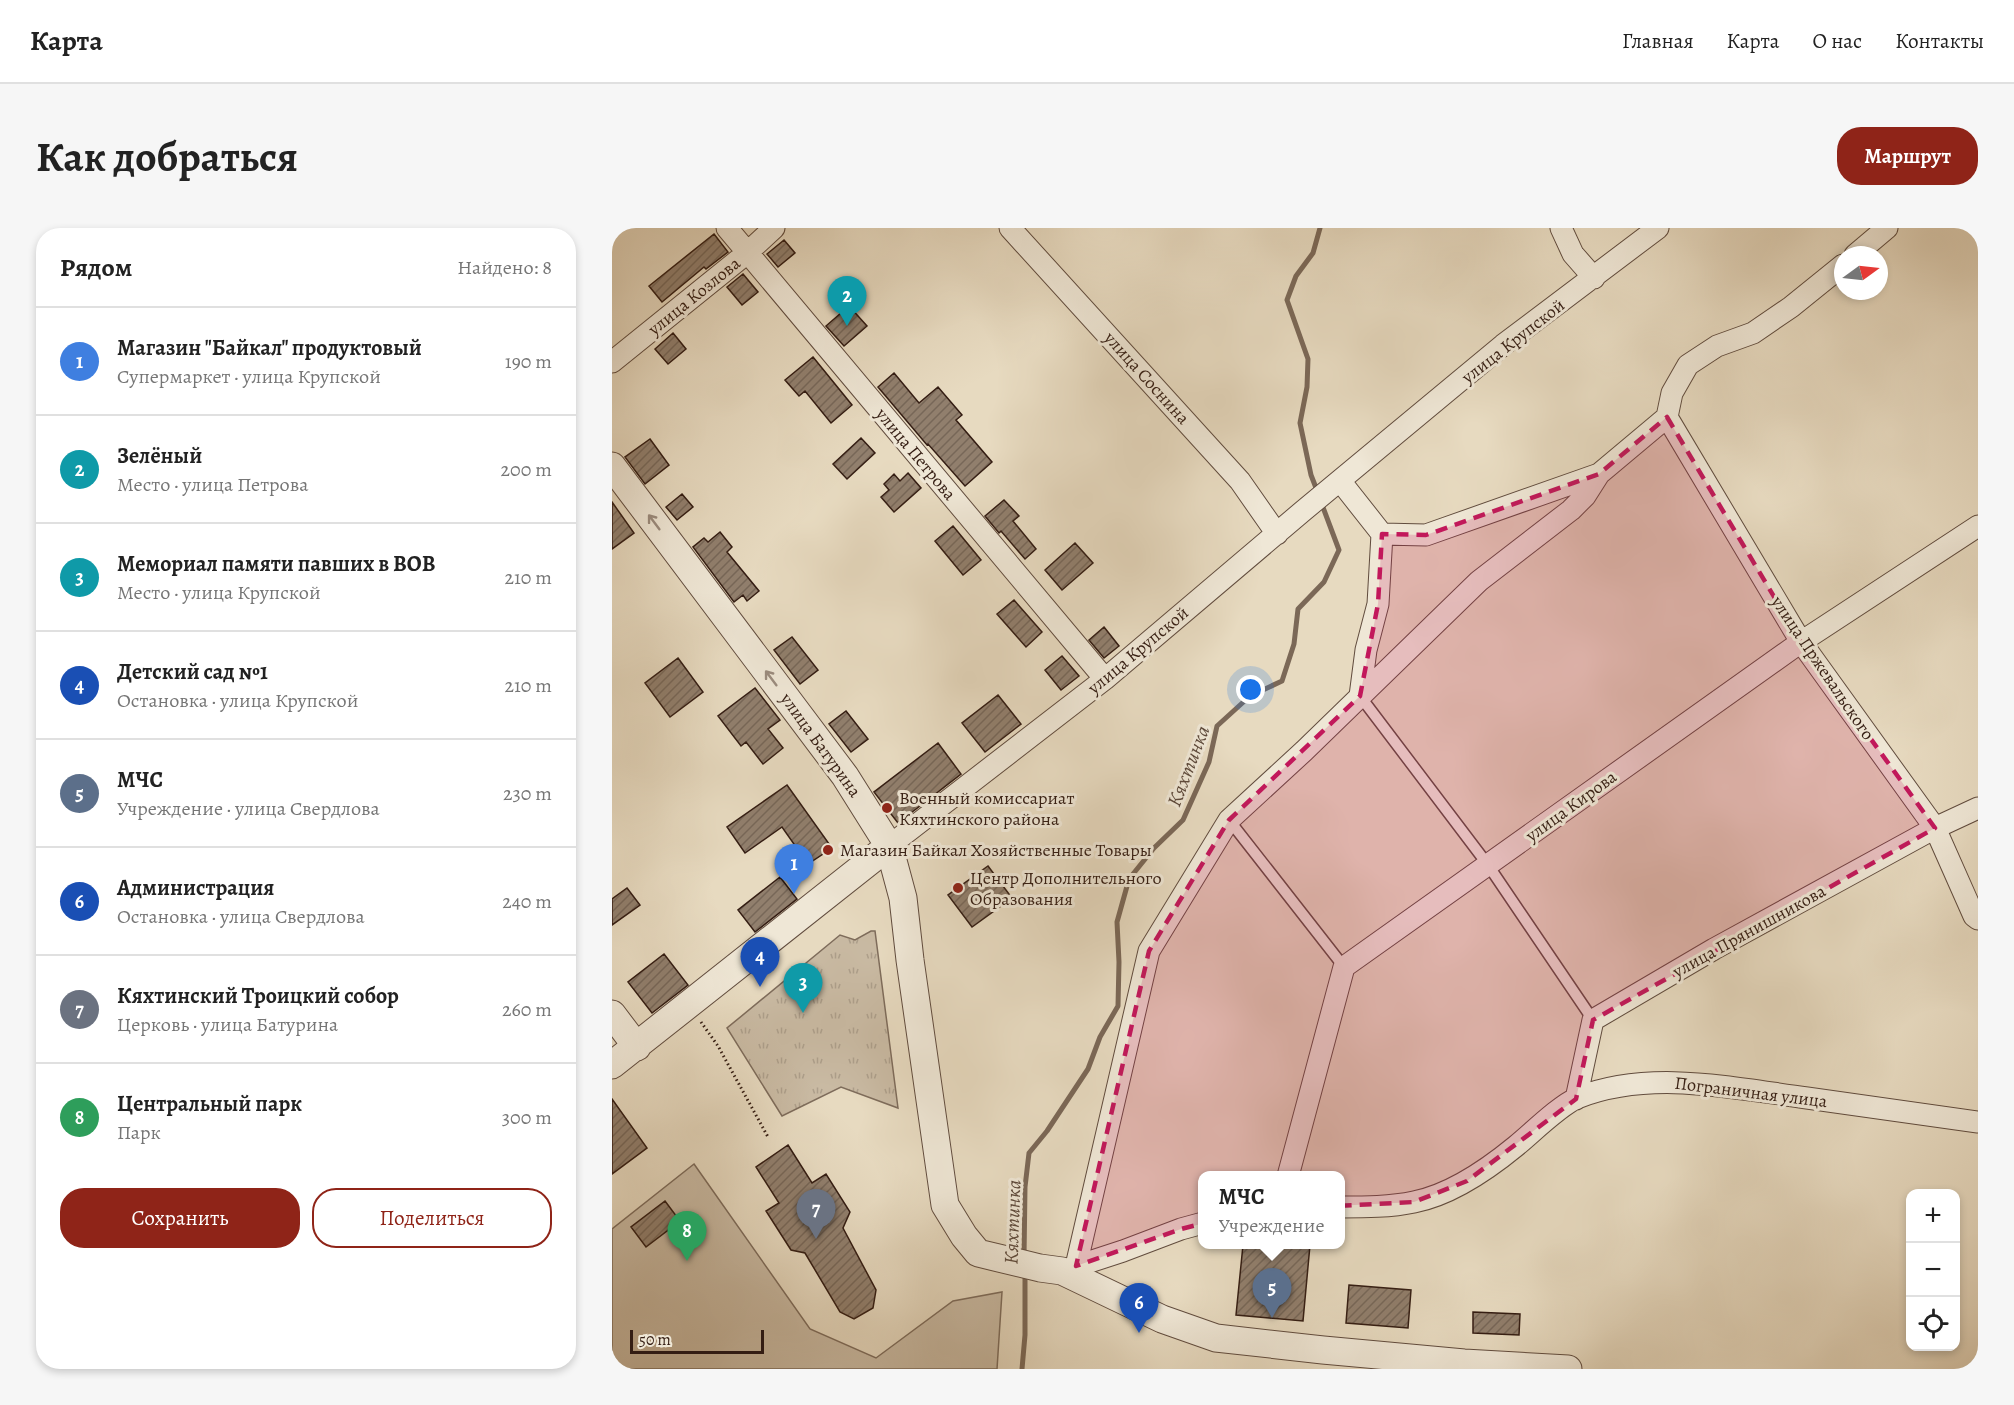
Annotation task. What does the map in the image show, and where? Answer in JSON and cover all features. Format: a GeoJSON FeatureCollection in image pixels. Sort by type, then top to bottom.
{"type":"FeatureCollection","features":[{"type":"Feature","properties":{"kind":"street","name":"улица Петрова"},"geometry":{"type":"LineString","coordinates":[[728,228],[1105,679]]}},
{"type":"Feature","properties":{"kind":"street","name":"улица Козлова"},"geometry":{"type":"LineString","coordinates":[[612,362],[747,253],[774,228]]}},
{"type":"Feature","properties":{"kind":"street","name":"улица Соснина"},"geometry":{"type":"LineString","coordinates":[[1010,228],[1240,481],[1277,534]]}},
{"type":"Feature","properties":{"kind":"street"},"geometry":{"type":"LineString","coordinates":[[1561,228],[1573,254],[1594,278]]}},
{"type":"Feature","properties":{"kind":"street","name":"улица Крупской"},"geometry":{"type":"LineString","coordinates":[[612,1065],[1105,679],[1503,345],[1658,228]]}},
{"type":"Feature","properties":{"kind":"street"},"geometry":{"type":"LineString","coordinates":[[1866,246],[1887,228]]}},
{"type":"Feature","properties":{"kind":"street"},"geometry":{"type":"LineString","coordinates":[[1059,1268],[1149,951],[1229,820],[1304,751],[1479,581],[1571,510],[1599,474],[1666,417],[1672,393],[1688,365],[1717,346],[1753,333],[1791,307],[1834,272]]}},
{"type":"Feature","properties":{"kind":"street","name":"улица Пржевальского"},"geometry":{"type":"LineString","coordinates":[[1666,417],[1801,642],[1935,828],[1974,916],[1978,919]]}},
{"type":"Feature","properties":{"kind":"street","name":"улица Батурина"},"geometry":{"type":"LineString","coordinates":[[612,466],[845,776],[889,846],[903,898],[945,1206],[978,1253],[1059,1268],[1162,1319],[1216,1338],[1347,1353],[1568,1369]]}},
{"type":"Feature","properties":{"kind":"street"},"geometry":{"type":"LineString","coordinates":[[1382,534],[1426,535],[1599,474]]}},
{"type":"Feature","properties":{"kind":"street"},"geometry":{"type":"LineString","coordinates":[[1341,482],[1382,534],[1378,604],[1366,650],[1360,696]]}},
{"type":"Feature","properties":{"kind":"street","name":"улица Кирова"},"geometry":{"type":"LineString","coordinates":[[1344,968],[1801,642],[1978,526]]}},
{"type":"Feature","properties":{"kind":"street","name":"улица Прянишникова"},"geometry":{"type":"LineString","coordinates":[[1593,1020],[1714,949],[1935,828],[1978,808]]}},
{"type":"Feature","properties":{"kind":"street"},"geometry":{"type":"LineString","coordinates":[[1289,1171],[1344,968]]}},
{"type":"Feature","properties":{"kind":"street"},"geometry":{"type":"LineString","coordinates":[[612,1014],[637,1047]]}},
{"type":"Feature","properties":{"kind":"street"},"geometry":{"type":"LineString","coordinates":[[1576,1099],[1593,1020]]}},
{"type":"Feature","properties":{"kind":"street","name":"Пограничная улица"},"geometry":{"type":"LineString","coordinates":[[1345,1207],[1414,1202],[1467,1181],[1576,1099],[1616,1088],[1660,1082],[1716,1086],[1978,1122]]}},
{"type":"Feature","properties":{"kind":"street"},"geometry":{"type":"LineString","coordinates":[[1059,1268],[1198,1224]]}},
{"type":"Feature","properties":{"kind":"lane"},"geometry":{"type":"LineString","coordinates":[[1360,696],[1488,865],[1593,1020]]}},
{"type":"Feature","properties":{"kind":"lane"},"geometry":{"type":"LineString","coordinates":[[1229,820],[1344,968]]}},
{"type":"Feature","properties":{"kind":"path"},"geometry":{"type":"LineString","coordinates":[[689,1005],[718,1046],[768,1137]]}},
{"type":"Feature","properties":{"kind":"highlighted area"},"geometry":{"type":"Polygon","coordinates":[[[1667,417],[1801,642],[1935,828],[1593,1020],[1576,1099],[1467,1181],[1414,1202],[1256,1210],[1181,1229],[1076,1266],[1149,951],[1229,820],[1360,696],[1378,604],[1382,534],[1426,535],[1599,474],[1667,417]]]}},
{"type":"Feature","properties":{"kind":"green space"},"geometry":{"type":"Polygon","coordinates":[[[875,931],[898,1108],[841,1087],[782,1116],[727,1028],[840,935],[855,940],[875,931]]]}},
{"type":"Feature","properties":{"kind":"green space"},"geometry":{"type":"Polygon","coordinates":[[[694,1164],[810,1329],[876,1358],[953,1301],[1002,1292],[997,1369],[612,1369],[612,1229],[694,1164]]]}},
{"type":"Feature","properties":{"kind":"building"},"geometry":{"type":"Polygon","coordinates":[[[714,234],[728,252],[706,269],[704,267],[662,302],[649,286],[714,234]]]}},
{"type":"Feature","properties":{"kind":"building"},"geometry":{"type":"Polygon","coordinates":[[[784,240],[795,253],[778,267],[767,254],[784,240]]]}},
{"type":"Feature","properties":{"kind":"building"},"geometry":{"type":"Polygon","coordinates":[[[743,274],[758,292],[742,305],[727,287],[743,274]]]}},
{"type":"Feature","properties":{"kind":"building"},"geometry":{"type":"Polygon","coordinates":[[[849,306],[867,326],[844,346],[826,326],[849,306]]]}},
{"type":"Feature","properties":{"kind":"building"},"geometry":{"type":"Polygon","coordinates":[[[673,333],[686,349],[668,364],[655,349],[673,333]]]}},
{"type":"Feature","properties":{"kind":"building"},"geometry":{"type":"Polygon","coordinates":[[[813,357],[852,405],[831,423],[805,391],[799,396],[785,380],[813,357]]]}},
{"type":"Feature","properties":{"kind":"building"},"geometry":{"type":"Polygon","coordinates":[[[894,373],[919,403],[938,387],[962,415],[956,420],[992,462],[965,486],[878,387],[894,373]]]}},
{"type":"Feature","properties":{"kind":"building"},"geometry":{"type":"Polygon","coordinates":[[[861,438],[875,453],[847,479],[833,464],[861,438]]]}},
{"type":"Feature","properties":{"kind":"building"},"geometry":{"type":"Polygon","coordinates":[[[650,439],[669,465],[645,484],[625,457],[650,439]]]}},
{"type":"Feature","properties":{"kind":"building"},"geometry":{"type":"Polygon","coordinates":[[[908,473],[921,488],[894,512],[881,497],[889,490],[884,484],[894,474],[900,481],[908,473]]]}},
{"type":"Feature","properties":{"kind":"building"},"geometry":{"type":"Polygon","coordinates":[[[682,494],[693,507],[677,520],[666,507],[682,494]]]}},
{"type":"Feature","properties":{"kind":"building"},"geometry":{"type":"Polygon","coordinates":[[[1004,500],[1019,516],[1013,521],[1036,549],[1025,559],[985,516],[1004,500]]]}},
{"type":"Feature","properties":{"kind":"building"},"geometry":{"type":"Polygon","coordinates":[[[612,502],[634,533],[612,549],[612,502]]]}},
{"type":"Feature","properties":{"kind":"building"},"geometry":{"type":"Polygon","coordinates":[[[953,526],[981,560],[963,575],[935,541],[953,526]]]}},
{"type":"Feature","properties":{"kind":"building"},"geometry":{"type":"Polygon","coordinates":[[[720,532],[732,547],[727,552],[759,591],[747,601],[743,595],[734,602],[693,547],[704,538],[708,542],[720,532]]]}},
{"type":"Feature","properties":{"kind":"building"},"geometry":{"type":"Polygon","coordinates":[[[1075,543],[1093,563],[1062,590],[1045,570],[1075,543]]]}},
{"type":"Feature","properties":{"kind":"building"},"geometry":{"type":"Polygon","coordinates":[[[1014,600],[1042,632],[1026,647],[997,614],[1014,600]]]}},
{"type":"Feature","properties":{"kind":"building"},"geometry":{"type":"Polygon","coordinates":[[[1104,627],[1119,646],[1104,658],[1089,640],[1104,627]]]}},
{"type":"Feature","properties":{"kind":"building"},"geometry":{"type":"Polygon","coordinates":[[[792,637],[818,670],[800,684],[774,650],[792,637]]]}},
{"type":"Feature","properties":{"kind":"building"},"geometry":{"type":"Polygon","coordinates":[[[1062,656],[1079,676],[1061,690],[1045,670],[1062,656]]]}},
{"type":"Feature","properties":{"kind":"building"},"geometry":{"type":"Polygon","coordinates":[[[678,658],[703,692],[670,717],[645,683],[678,658]]]}},
{"type":"Feature","properties":{"kind":"building"},"geometry":{"type":"Polygon","coordinates":[[[755,688],[780,720],[768,729],[783,748],[763,764],[746,742],[741,746],[718,716],[755,688]]]}},
{"type":"Feature","properties":{"kind":"building"},"geometry":{"type":"Polygon","coordinates":[[[998,695],[1021,724],[985,752],[962,723],[998,695]]]}},
{"type":"Feature","properties":{"kind":"building"},"geometry":{"type":"Polygon","coordinates":[[[846,711],[868,739],[851,752],[829,724],[846,711]]]}},
{"type":"Feature","properties":{"kind":"building"},"geometry":{"type":"Polygon","coordinates":[[[938,743],[961,774],[898,823],[874,792],[938,743]]]}},
{"type":"Feature","properties":{"kind":"building"},"geometry":{"type":"Polygon","coordinates":[[[787,785],[832,848],[808,864],[782,827],[745,853],[727,827],[787,785]]]}},
{"type":"Feature","properties":{"kind":"building"},"geometry":{"type":"Polygon","coordinates":[[[988,866],[1012,898],[972,927],[948,895],[988,866]]]}},
{"type":"Feature","properties":{"kind":"building"},"geometry":{"type":"Polygon","coordinates":[[[780,877],[797,899],[755,932],[738,910],[780,877]]]}},
{"type":"Feature","properties":{"kind":"building"},"geometry":{"type":"Polygon","coordinates":[[[627,888],[640,905],[612,925],[612,899],[627,888]]]}},
{"type":"Feature","properties":{"kind":"building"},"geometry":{"type":"Polygon","coordinates":[[[664,954],[688,985],[652,1013],[628,982],[664,954]]]}},
{"type":"Feature","properties":{"kind":"building"},"geometry":{"type":"Polygon","coordinates":[[[612,1099],[647,1148],[612,1174],[612,1099]]]}},
{"type":"Feature","properties":{"kind":"building"},"geometry":{"type":"Polygon","coordinates":[[[788,1145],[812,1183],[826,1174],[850,1212],[843,1228],[876,1290],[873,1308],[854,1319],[840,1312],[805,1253],[791,1250],[766,1211],[779,1203],[756,1167],[788,1145]]]}},
{"type":"Feature","properties":{"kind":"building"},"geometry":{"type":"Polygon","coordinates":[[[665,1201],[680,1221],[646,1247],[631,1227],[665,1201]]]}},
{"type":"Feature","properties":{"kind":"building"},"geometry":{"type":"Polygon","coordinates":[[[1243,1249],[1310,1249],[1303,1321],[1236,1315],[1243,1249]]]}},
{"type":"Feature","properties":{"kind":"building"},"geometry":{"type":"Polygon","coordinates":[[[1349,1285],[1411,1290],[1408,1328],[1346,1323],[1349,1285]]]}},
{"type":"Feature","properties":{"kind":"building"},"geometry":{"type":"Polygon","coordinates":[[[1473,1312],[1520,1314],[1519,1335],[1473,1333],[1473,1312]]]}},
{"type":"Feature","properties":{"kind":"waterway","name":"Кяхтинка"},"geometry":{"type":"LineString","coordinates":[[1318,493],[1311,475],[1300,423],[1307,387],[1308,359],[1287,300],[1296,276],[1313,253],[1320,228]]}},
{"type":"Feature","properties":{"kind":"waterway","name":"Кяхтинка"},"geometry":{"type":"LineString","coordinates":[[1024,1257],[1025,1187],[1029,1153],[1047,1131],[1088,1069],[1100,1037],[1118,1006],[1117,922],[1129,879],[1154,848],[1183,820],[1209,762],[1217,726],[1250,696],[1282,681],[1294,644],[1298,609],[1324,582],[1339,550],[1321,502]]}},
{"type":"Feature","properties":{"kind":"waterway","name":"Кяхтинка"},"geometry":{"type":"LineString","coordinates":[[1022,1369],[1025,1335],[1025,1272]]}},
{"type":"Feature","properties":{"kind":"place","name":"Зелёный"},"geometry":{"type":"Point","coordinates":[847,326]}},
{"type":"Feature","properties":{"kind":"place","name":"Военный комиссариат Кяхтинского района"},"geometry":{"type":"Point","coordinates":[887,808]}},
{"type":"Feature","properties":{"kind":"place","name":"Магазин Байкал Хозяйственные Товары"},"geometry":{"type":"Point","coordinates":[828,850]}},
{"type":"Feature","properties":{"kind":"place","name":"Центр Дополнительного Образования"},"geometry":{"type":"Point","coordinates":[958,888]}},
{"type":"Feature","properties":{"kind":"place","name":"Магазин \"Байкал\" продуктовый"},"geometry":{"type":"Point","coordinates":[794,894]}},
{"type":"Feature","properties":{"kind":"place","name":"Детский сад №1"},"geometry":{"type":"Point","coordinates":[760,987]}},
{"type":"Feature","properties":{"kind":"place","name":"Мемориал памяти павших в ВОВ"},"geometry":{"type":"Point","coordinates":[803,1013]}},
{"type":"Feature","properties":{"kind":"place","name":"Кяхтинский Троицкий собор"},"geometry":{"type":"Point","coordinates":[816,1239]}},
{"type":"Feature","properties":{"kind":"place","name":"Центральный парк"},"geometry":{"type":"Point","coordinates":[687,1261]}},
{"type":"Feature","properties":{"kind":"place","name":"МЧС"},"geometry":{"type":"Point","coordinates":[1272,1318]}},
{"type":"Feature","properties":{"kind":"place","name":"Администрация"},"geometry":{"type":"Point","coordinates":[1139,1333]}}]}
